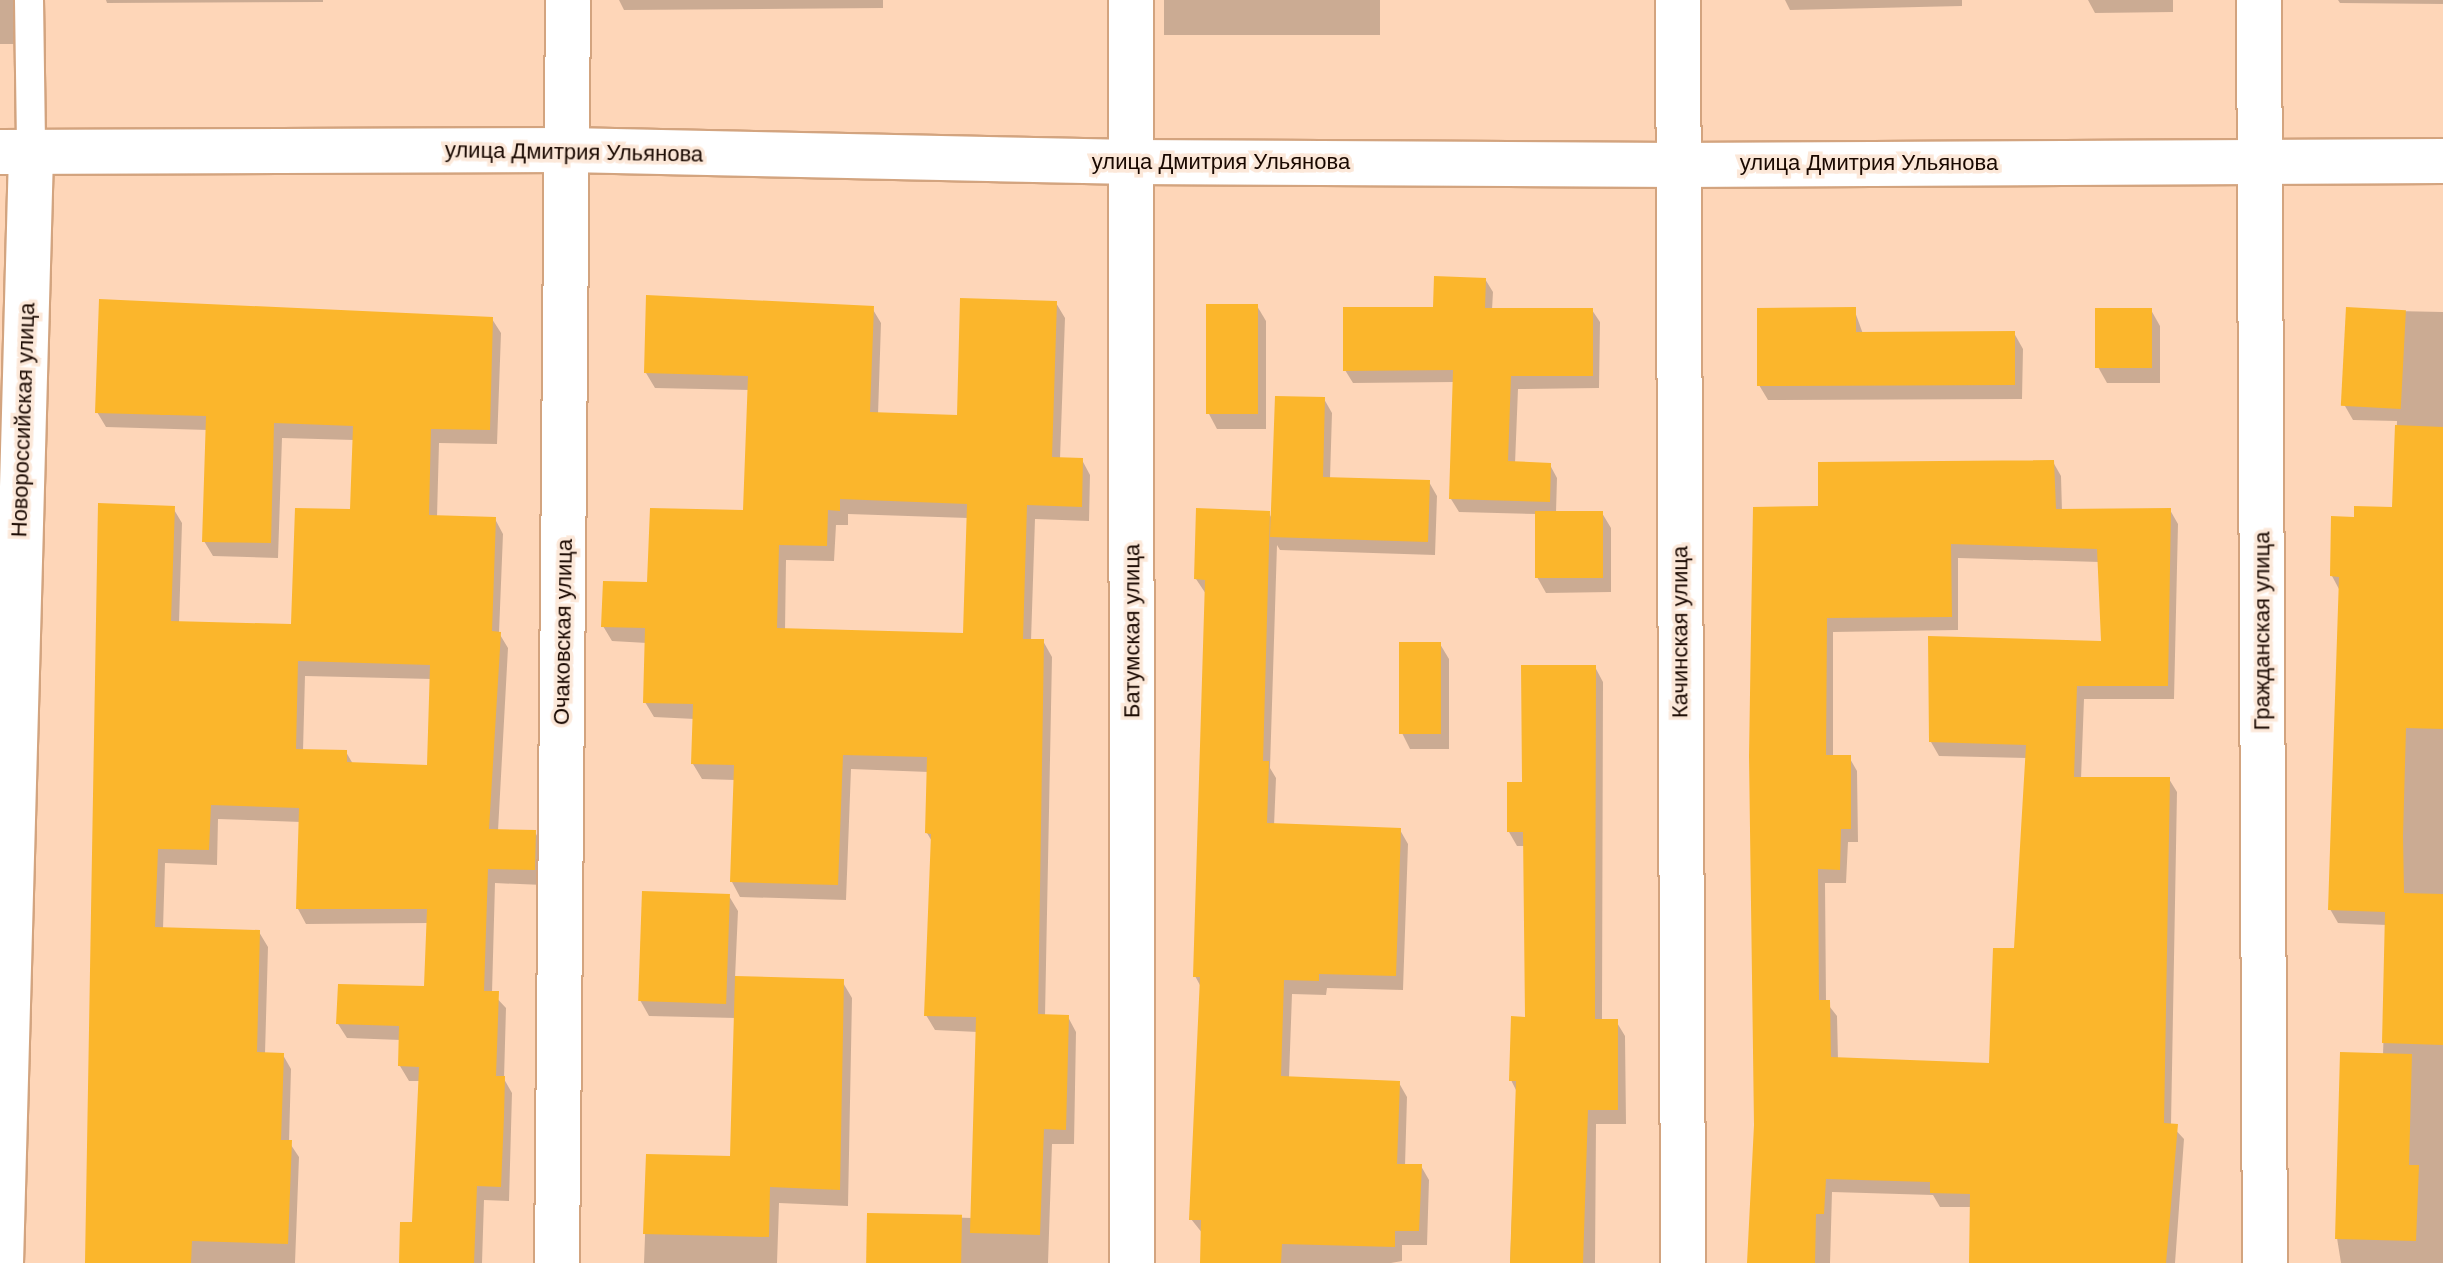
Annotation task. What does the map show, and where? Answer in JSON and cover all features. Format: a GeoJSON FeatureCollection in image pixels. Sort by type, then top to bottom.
{"type":"FeatureCollection","features":[{"type":"Feature","properties":{"kind":"street","name":"Очаковская улица"},"geometry":{"type":"LineString","coordinates":[[557,1263],[568,0]]}},
{"type":"Feature","properties":{"kind":"street","name":"Батумская улица"},"geometry":{"type":"LineString","coordinates":[[1131,0],[1132,1263]]}},
{"type":"Feature","properties":{"kind":"street","name":"Качинская улица"},"geometry":{"type":"LineString","coordinates":[[1678,0],[1683,1263]]}},
{"type":"Feature","properties":{"kind":"street","name":"Гражданская улица"},"geometry":{"type":"LineString","coordinates":[[2259,0],[2265,1263]]}},
{"type":"Feature","properties":{"kind":"street","name":"улица Дмитрия Ульянова"},"geometry":{"type":"LineString","coordinates":[[16,152],[568,150],[1133,162],[1677,165],[2443,161]]}},
{"type":"Feature","properties":{"kind":"street","name":"Новороссийская улица"},"geometry":{"type":"LineString","coordinates":[[1,1263],[16,152]]}},
{"type":"Feature","properties":{"kind":"lane"},"geometry":{"type":"LineString","coordinates":[[16,152],[29,0]]}},
{"type":"Feature","properties":{"kind":"building"},"geometry":{"type":"Polygon","coordinates":[[[1434,276],[1486,278],[1485,308],[1593,308],[1593,376],[1511,376],[1508,461],[1551,463],[1550,502],[1449,499],[1453,370],[1343,371],[1343,307],[1433,307],[1434,276]]]}},
{"type":"Feature","properties":{"kind":"building"},"geometry":{"type":"Polygon","coordinates":[[[646,295],[874,306],[870,412],[957,415],[960,298],[1057,301],[1052,457],[1083,458],[1082,507],[1027,505],[1023,639],[1044,639],[1038,1014],[1069,1015],[1066,1130],[1044,1129],[1040,1235],[970,1233],[976,1017],[924,1016],[931,834],[925,833],[927,757],[843,755],[838,885],[730,882],[734,765],[691,764],[693,704],[643,703],[645,628],[601,627],[603,581],[647,582],[650,508],[743,510],[748,376],[644,373],[646,295]],[[840,499],[840,511],[828,510],[827,546],[779,545],[777,628],[963,633],[967,504],[840,499]]]}},
{"type":"Feature","properties":{"kind":"building"},"geometry":{"type":"Polygon","coordinates":[[[99,299],[493,317],[490,430],[431,429],[429,515],[496,517],[492,631],[501,632],[489,829],[536,830],[535,870],[488,869],[484,991],[499,991],[496,1076],[505,1076],[504,1116],[501,1187],[477,1186],[474,1263],[399,1263],[400,1222],[412,1222],[419,1067],[398,1066],[399,1026],[336,1024],[338,984],[424,986],[427,909],[296,909],[299,808],[211,805],[209,850],[158,849],[155,927],[260,930],[257,1052],[284,1053],[281,1140],[292,1140],[288,1244],[192,1241],[191,1263],[85,1263],[98,503],[175,506],[171,621],[291,624],[295,508],[350,509],[353,426],[274,423],[271,543],[202,542],[206,416],[95,413],[99,299]],[[298,661],[296,749],[347,750],[347,762],[427,765],[430,665],[298,661]]]}},
{"type":"Feature","properties":{"kind":"building"},"geometry":{"type":"Polygon","coordinates":[[[1206,304],[1258,304],[1258,414],[1206,414],[1206,304]]]}},
{"type":"Feature","properties":{"kind":"building"},"geometry":{"type":"Polygon","coordinates":[[[1856,307],[1856,332],[2015,331],[2015,385],[1757,386],[1757,308],[1856,307]]]}},
{"type":"Feature","properties":{"kind":"building"},"geometry":{"type":"Polygon","coordinates":[[[2346,307],[2406,310],[2401,409],[2341,406],[2346,307]]]}},
{"type":"Feature","properties":{"kind":"building"},"geometry":{"type":"Polygon","coordinates":[[[2095,308],[2152,308],[2152,368],[2095,368],[2095,308]]]}},
{"type":"Feature","properties":{"kind":"building"},"geometry":{"type":"Polygon","coordinates":[[[1275,396],[1325,397],[1323,477],[1430,480],[1428,542],[1270,537],[1275,396]]]}},
{"type":"Feature","properties":{"kind":"building"},"geometry":{"type":"Polygon","coordinates":[[[2395,425],[2443,427],[2443,729],[2406,728],[2403,836],[2404,893],[2443,894],[2443,1045],[2382,1043],[2385,912],[2328,910],[2339,577],[2330,576],[2331,516],[2354,517],[2354,506],[2392,507],[2395,425]]]}},
{"type":"Feature","properties":{"kind":"building"},"geometry":{"type":"Polygon","coordinates":[[[2054,460],[2056,509],[2171,508],[2168,686],[2077,686],[2074,777],[2170,777],[2164,1123],[2178,1124],[2166,1263],[1969,1263],[1970,1194],[1930,1193],[1930,1182],[1826,1179],[1824,1214],[1816,1214],[1815,1263],[1747,1263],[1754,1125],[1749,756],[1753,507],[1818,506],[1818,462],[2054,460]],[[1951,544],[1952,617],[1827,618],[1826,755],[1851,755],[1851,829],[1841,829],[1840,870],[1818,869],[1819,1000],[1830,1000],[1831,1057],[1989,1063],[1993,948],[2014,948],[2026,745],[1929,742],[1928,636],[2101,641],[2097,549],[1951,544]]]}},
{"type":"Feature","properties":{"kind":"building"},"geometry":{"type":"Polygon","coordinates":[[[1196,508],[1270,511],[1263,761],[1269,761],[1267,823],[1401,828],[1396,976],[1319,974],[1319,981],[1284,980],[1281,1076],[1400,1081],[1397,1164],[1422,1164],[1419,1231],[1395,1231],[1395,1247],[1282,1244],[1281,1263],[1200,1263],[1201,1220],[1189,1220],[1200,977],[1193,977],[1205,580],[1194,579],[1196,508]]]}},
{"type":"Feature","properties":{"kind":"building"},"geometry":{"type":"Polygon","coordinates":[[[1535,511],[1603,511],[1603,578],[1535,578],[1535,511]]]}},
{"type":"Feature","properties":{"kind":"building"},"geometry":{"type":"Polygon","coordinates":[[[1399,642],[1441,642],[1441,734],[1399,734],[1399,642]]]}},
{"type":"Feature","properties":{"kind":"building"},"geometry":{"type":"Polygon","coordinates":[[[1521,665],[1596,665],[1595,1019],[1618,1019],[1618,1110],[1588,1110],[1583,1263],[1510,1263],[1516,1081],[1509,1081],[1511,1016],[1525,1017],[1523,832],[1507,832],[1507,782],[1522,782],[1521,665]]]}},
{"type":"Feature","properties":{"kind":"building"},"geometry":{"type":"Polygon","coordinates":[[[642,891],[730,894],[726,1004],[638,1001],[642,891]]]}},
{"type":"Feature","properties":{"kind":"building"},"geometry":{"type":"Polygon","coordinates":[[[735,976],[844,979],[840,1190],[770,1187],[769,1237],[643,1234],[646,1154],[730,1156],[735,976]]]}},
{"type":"Feature","properties":{"kind":"building"},"geometry":{"type":"Polygon","coordinates":[[[2340,1052],[2412,1054],[2409,1165],[2419,1165],[2416,1241],[2335,1239],[2340,1052]]]}},
{"type":"Feature","properties":{"kind":"building"},"geometry":{"type":"Polygon","coordinates":[[[867,1213],[962,1215],[961,1263],[866,1263],[867,1213]]]}}]}
